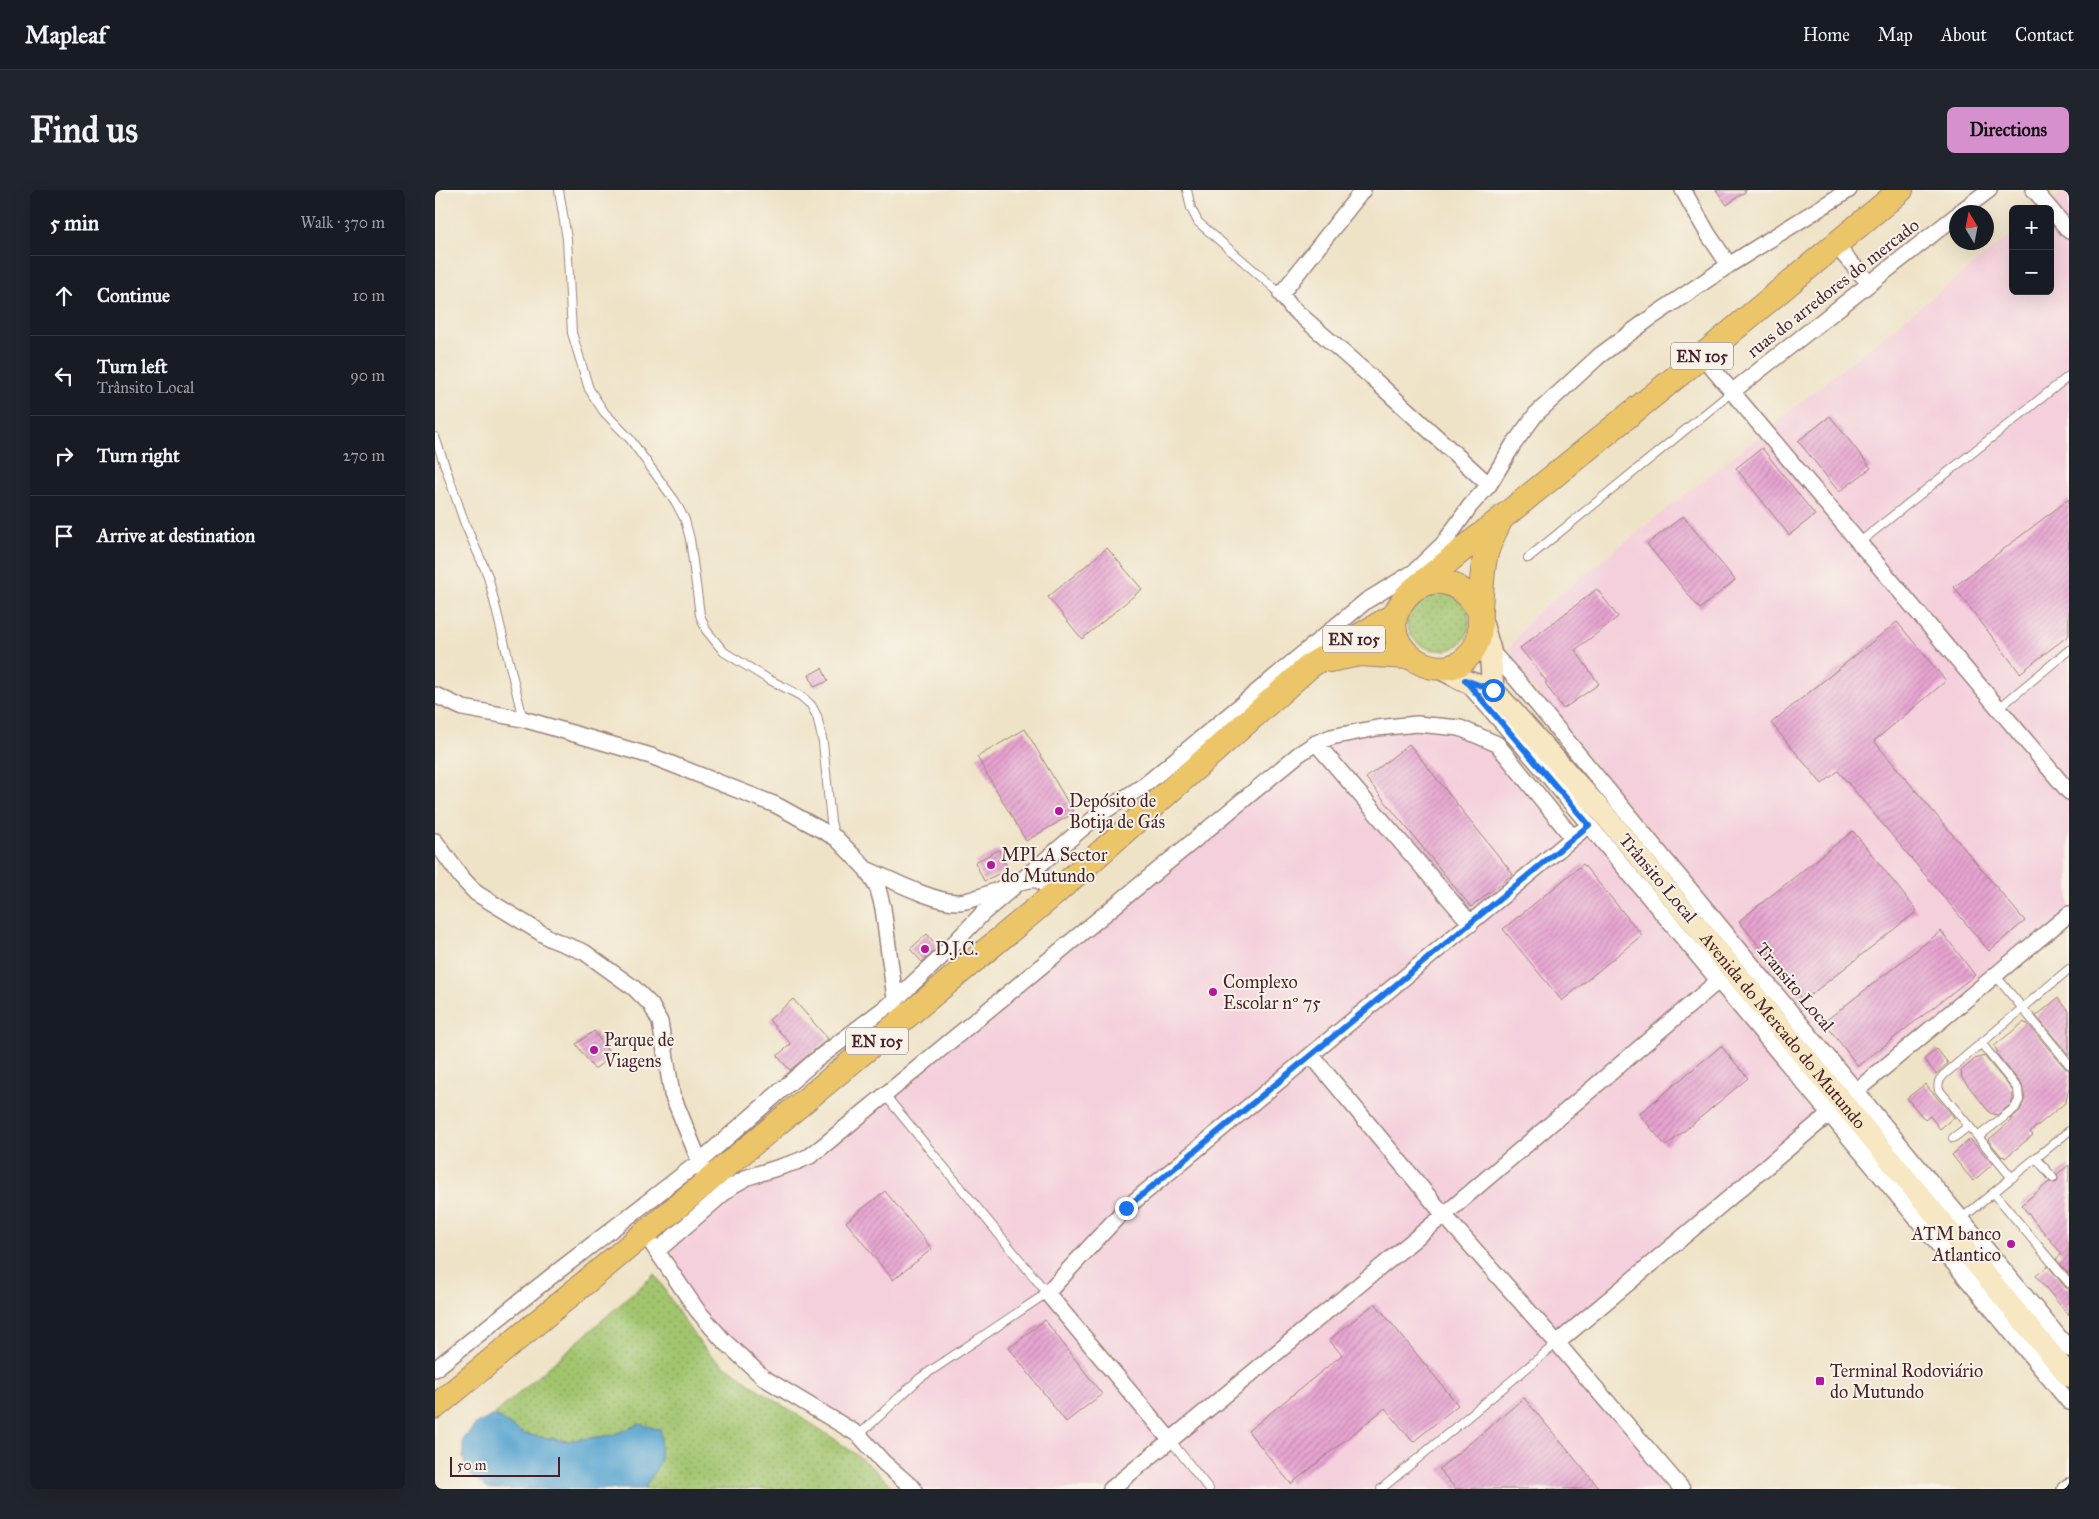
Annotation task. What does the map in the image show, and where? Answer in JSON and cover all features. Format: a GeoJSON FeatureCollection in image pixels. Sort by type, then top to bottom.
{"type":"FeatureCollection","features":[{"type":"Feature","properties":{"kind":"main road","name":"EN 105"},"geometry":{"type":"LineString","coordinates":[[1414,589],[1702,356],[1901,190]]}},
{"type":"Feature","properties":{"kind":"main road"},"geometry":{"type":"LineString","coordinates":[[1493,690],[1490,650],[1481,618],[1474,600],[1465,591],[1453,584],[1440,582],[1426,584],[1414,589],[1403,600],[1396,614],[1395,629],[1399,644],[1408,657],[1419,664],[1440,668],[1456,664],[1470,654],[1479,640],[1481,618],[1485,556],[1501,518]]}},
{"type":"Feature","properties":{"kind":"main road","name":"EN 105"},"geometry":{"type":"LineString","coordinates":[[435,1407],[651,1242],[703,1171],[898,1011],[1053,895],[1311,665],[1396,614]]}},
{"type":"Feature","properties":{"kind":"main road"},"geometry":{"type":"LineString","coordinates":[[1311,665],[1360,654],[1408,657]]}},
{"type":"Feature","properties":{"kind":"main road","name":"Avenida do Mercado do Mutundo"},"geometry":{"type":"LineString","coordinates":[[1440,668],[1493,690],[1603,813],[2069,1376]]}},
{"type":"Feature","properties":{"kind":"street"},"geometry":{"type":"LineString","coordinates":[[1363,190],[1281,294],[1291,307],[1489,485]]}},
{"type":"Feature","properties":{"kind":"street"},"geometry":{"type":"LineString","coordinates":[[1683,190],[1708,234],[1729,265]]}},
{"type":"Feature","properties":{"kind":"street"},"geometry":{"type":"LineString","coordinates":[[898,1011],[939,960],[982,914],[1097,816],[1146,784],[1366,600],[1414,572],[1444,543],[1470,506],[1489,485],[1513,445],[1536,414],[1599,356],[1649,319],[1729,265],[1849,190]]}},
{"type":"Feature","properties":{"kind":"street"},"geometry":{"type":"LineString","coordinates":[[1969,205],[1989,190]]}},
{"type":"Feature","properties":{"kind":"street"},"geometry":{"type":"LineString","coordinates":[[2035,190],[2069,231]]}},
{"type":"Feature","properties":{"kind":"street","name":"ruas do arredores do mercado"},"geometry":{"type":"LineString","coordinates":[[1733,391],[1949,221]]}},
{"type":"Feature","properties":{"kind":"street"},"geometry":{"type":"LineString","coordinates":[[1835,245],[1869,283]]}},
{"type":"Feature","properties":{"kind":"street"},"geometry":{"type":"LineString","coordinates":[[1702,356],[2069,792]]}},
{"type":"Feature","properties":{"kind":"street","name":"Transito Local"},"geometry":{"type":"LineString","coordinates":[[1490,650],[1517,680],[2069,1349]]}},
{"type":"Feature","properties":{"kind":"street","name":"Trânsito Local"},"geometry":{"type":"LineString","coordinates":[[1465,680],[1589,825],[2069,1402]]}},
{"type":"Feature","properties":{"kind":"street"},"geometry":{"type":"LineString","coordinates":[[435,695],[463,708],[523,719],[651,756],[776,805],[836,838],[866,869],[878,889],[883,908],[898,1011]]}},
{"type":"Feature","properties":{"kind":"street"},"geometry":{"type":"LineString","coordinates":[[915,1489],[883,1462],[859,1435],[764,1378],[722,1339],[697,1310],[651,1242],[748,1177],[809,1156],[1299,754],[1316,743],[1331,737],[1377,728],[1417,724],[1460,728],[1497,744],[1573,838]]}},
{"type":"Feature","properties":{"kind":"street"},"geometry":{"type":"LineString","coordinates":[[1316,743],[1471,924]]}},
{"type":"Feature","properties":{"kind":"street"},"geometry":{"type":"LineString","coordinates":[[1171,1441],[1047,1294],[1126,1208],[1589,825]]}},
{"type":"Feature","properties":{"kind":"street"},"geometry":{"type":"LineString","coordinates":[[435,841],[476,894],[551,939],[584,952],[634,988],[651,1006],[661,1022],[672,1094],[703,1171],[553,1275],[435,1369]]}},
{"type":"Feature","properties":{"kind":"street"},"geometry":{"type":"LineString","coordinates":[[866,869],[928,894],[954,902],[970,901],[1029,879],[1041,882],[1053,895]]}},
{"type":"Feature","properties":{"kind":"street"},"geometry":{"type":"LineString","coordinates":[[1856,1091],[2069,914]]}},
{"type":"Feature","properties":{"kind":"street"},"geometry":{"type":"LineString","coordinates":[[1111,1489],[1444,1215],[1718,981]]}},
{"type":"Feature","properties":{"kind":"street"},"geometry":{"type":"LineString","coordinates":[[1312,1056],[1444,1215],[1682,1489]]}},
{"type":"Feature","properties":{"kind":"street"},"geometry":{"type":"LineString","coordinates":[[1557,1343],[1829,1114]]}},
{"type":"Feature","properties":{"kind":"street"},"geometry":{"type":"LineString","coordinates":[[2065,1489],[2069,1486]]}},
{"type":"Feature","properties":{"kind":"lane"},"geometry":{"type":"LineString","coordinates":[[559,190],[567,239],[573,333],[589,389],[604,412],[630,439],[675,501],[685,520],[700,615],[706,630],[724,652],[768,679],[801,696],[811,705],[817,716],[823,743],[831,822],[836,838]]}},
{"type":"Feature","properties":{"kind":"lane"},"geometry":{"type":"LineString","coordinates":[[1187,190],[1191,208],[1198,222],[1281,294]]}},
{"type":"Feature","properties":{"kind":"lane"},"geometry":{"type":"LineString","coordinates":[[1860,542],[2069,376]]}},
{"type":"Feature","properties":{"kind":"lane"},"geometry":{"type":"LineString","coordinates":[[1528,558],[1733,391]]}},
{"type":"Feature","properties":{"kind":"lane"},"geometry":{"type":"LineString","coordinates":[[435,437],[465,524],[488,576],[523,719]]}},
{"type":"Feature","properties":{"kind":"lane"},"geometry":{"type":"LineString","coordinates":[[1999,708],[2069,650]]}},
{"type":"Feature","properties":{"kind":"lane"},"geometry":{"type":"LineString","coordinates":[[2012,1178],[1939,1090],[1938,1084],[1943,1075],[2069,969]]}},
{"type":"Feature","properties":{"kind":"lane"},"geometry":{"type":"LineString","coordinates":[[1995,976],[2069,1064]]}},
{"type":"Feature","properties":{"kind":"lane"},"geometry":{"type":"LineString","coordinates":[[1978,1137],[2015,1108],[2019,1100],[2018,1089],[1981,1044]]}},
{"type":"Feature","properties":{"kind":"lane"},"geometry":{"type":"LineString","coordinates":[[859,1435],[919,1378],[1047,1294],[885,1095]]}},
{"type":"Feature","properties":{"kind":"lane"},"geometry":{"type":"LineString","coordinates":[[1953,1138],[1969,1126]]}},
{"type":"Feature","properties":{"kind":"lane"},"geometry":{"type":"LineString","coordinates":[[1961,1219],[2069,1131]]}},
{"type":"Feature","properties":{"kind":"lane"},"geometry":{"type":"LineString","coordinates":[[2036,1158],[2053,1178]]}},
{"type":"Feature","properties":{"kind":"lane"},"geometry":{"type":"LineString","coordinates":[[1994,1193],[2069,1283]]}},
{"type":"Feature","properties":{"kind":"lane"},"geometry":{"type":"LineString","coordinates":[[1381,1489],[1557,1343]]}},
{"type":"Feature","properties":{"kind":"lane"},"geometry":{"type":"LineString","coordinates":[[1171,1441],[1209,1489]]}},
{"type":"Feature","properties":{"kind":"shaded area"},"geometry":{"type":"Polygon","coordinates":[[[2065,190],[2069,190],[2069,914],[1856,1091],[1523,675],[1510,647],[1534,615],[2009,236],[2009,295],[2054,295],[2054,205],[2048,205],[2065,190]]]}},
{"type":"Feature","properties":{"kind":"shaded area"},"geometry":{"type":"Polygon","coordinates":[[[1417,724],[1497,744],[1573,838],[1589,825],[1829,1114],[1557,1343],[1682,1489],[914,1489],[859,1435],[764,1378],[722,1339],[657,1251],[732,1186],[796,1162],[1316,743],[1417,724]]]}},
{"type":"Feature","properties":{"kind":"green space"},"geometry":{"type":"Polygon","coordinates":[[[1447,589],[1468,609],[1469,628],[1464,640],[1456,647],[1434,650],[1423,646],[1414,639],[1408,629],[1407,616],[1418,596],[1447,589]]]}},
{"type":"Feature","properties":{"kind":"green space"},"geometry":{"type":"Polygon","coordinates":[[[655,1274],[688,1326],[713,1356],[759,1390],[840,1443],[877,1472],[894,1489],[644,1489],[660,1462],[640,1424],[613,1435],[566,1441],[524,1434],[494,1415],[655,1274]]]}},
{"type":"Feature","properties":{"kind":"water"},"geometry":{"type":"Polygon","coordinates":[[[494,1415],[524,1434],[566,1441],[613,1435],[640,1424],[661,1430],[660,1462],[644,1489],[488,1489],[468,1473],[463,1458],[463,1440],[475,1425],[494,1415]]]}},
{"type":"Feature","properties":{"kind":"building"},"geometry":{"type":"Polygon","coordinates":[[[1716,190],[1747,190],[1727,205],[1716,190]]]}},
{"type":"Feature","properties":{"kind":"building"},"geometry":{"type":"Polygon","coordinates":[[[1830,416],[1871,468],[1839,492],[1798,441],[1830,416]]]}},
{"type":"Feature","properties":{"kind":"building"},"geometry":{"type":"Polygon","coordinates":[[[1762,448],[1815,515],[1789,535],[1736,468],[1762,448]]]}},
{"type":"Feature","properties":{"kind":"building"},"geometry":{"type":"Polygon","coordinates":[[[2069,499],[2069,635],[2020,673],[1954,587],[2069,499]]]}},
{"type":"Feature","properties":{"kind":"building"},"geometry":{"type":"Polygon","coordinates":[[[1683,516],[1735,580],[1700,609],[1647,544],[1683,516]]]}},
{"type":"Feature","properties":{"kind":"building"},"geometry":{"type":"Polygon","coordinates":[[[1107,548],[1142,589],[1082,639],[1048,597],[1107,548]]]}},
{"type":"Feature","properties":{"kind":"building"},"geometry":{"type":"Polygon","coordinates":[[[1597,589],[1618,617],[1575,650],[1599,684],[1563,709],[1545,683],[1547,682],[1520,648],[1597,589]]]}},
{"type":"Feature","properties":{"kind":"building"},"geometry":{"type":"Polygon","coordinates":[[[1897,622],[1946,681],[1874,741],[2025,921],[1989,951],[1838,771],[1822,784],[1771,723],[1897,622]]]}},
{"type":"Feature","properties":{"kind":"building"},"geometry":{"type":"Polygon","coordinates":[[[822,668],[828,681],[814,687],[809,675],[822,668]]]}},
{"type":"Feature","properties":{"kind":"building"},"geometry":{"type":"Polygon","coordinates":[[[1025,729],[1074,813],[1026,841],[977,757],[1025,729]]]}},
{"type":"Feature","properties":{"kind":"building"},"geometry":{"type":"Polygon","coordinates":[[[1409,744],[1513,874],[1471,907],[1366,778],[1409,744]]]}},
{"type":"Feature","properties":{"kind":"building"},"geometry":{"type":"Polygon","coordinates":[[[1853,831],[1917,911],[1803,1001],[1739,921],[1853,831]]]}},
{"type":"Feature","properties":{"kind":"building","name":"MPLA Sector do Mutundo"},"geometry":{"type":"Polygon","coordinates":[[[999,850],[1008,869],[984,881],[975,862],[999,850]]]}},
{"type":"Feature","properties":{"kind":"building"},"geometry":{"type":"Polygon","coordinates":[[[1583,864],[1642,935],[1562,1001],[1503,929],[1583,864]]]}},
{"type":"Feature","properties":{"kind":"building"},"geometry":{"type":"Polygon","coordinates":[[[1941,931],[1975,975],[1858,1066],[1824,1022],[1941,931]]]}},
{"type":"Feature","properties":{"kind":"building","name":"D.J.C."},"geometry":{"type":"Polygon","coordinates":[[[927,934],[938,947],[922,962],[910,949],[927,934]]]}},
{"type":"Feature","properties":{"kind":"building"},"geometry":{"type":"Polygon","coordinates":[[[2058,998],[2069,1011],[2069,1055],[2036,1016],[2058,998]]]}},
{"type":"Feature","properties":{"kind":"building"},"geometry":{"type":"Polygon","coordinates":[[[793,999],[828,1039],[790,1070],[777,1056],[791,1044],[769,1020],[793,999]]]}},
{"type":"Feature","properties":{"kind":"building"},"geometry":{"type":"Polygon","coordinates":[[[2024,1022],[2027,1023],[2065,1068],[2069,1070],[2069,1087],[2066,1102],[2030,1132],[2033,1135],[2005,1158],[1988,1140],[2013,1119],[2010,1119],[2020,1111],[2025,1099],[2022,1085],[1996,1053],[1998,1052],[1994,1046],[2024,1022]]]}},
{"type":"Feature","properties":{"kind":"building","name":"Parque de Viagens"},"geometry":{"type":"Polygon","coordinates":[[[594,1031],[612,1057],[594,1069],[576,1044],[594,1031]]]}},
{"type":"Feature","properties":{"kind":"building"},"geometry":{"type":"Polygon","coordinates":[[[1721,1046],[1748,1078],[1666,1146],[1639,1114],[1721,1046]]]}},
{"type":"Feature","properties":{"kind":"building"},"geometry":{"type":"Polygon","coordinates":[[[1937,1049],[1948,1063],[1936,1074],[1924,1059],[1937,1049]]]}},
{"type":"Feature","properties":{"kind":"building"},"geometry":{"type":"Polygon","coordinates":[[[1984,1056],[2013,1091],[2011,1104],[1997,1115],[1990,1113],[1962,1078],[1961,1071],[1975,1059],[1984,1056]]]}},
{"type":"Feature","properties":{"kind":"building"},"geometry":{"type":"Polygon","coordinates":[[[1925,1084],[1954,1117],[1940,1129],[1930,1116],[1925,1120],[1907,1098],[1925,1084]]]}},
{"type":"Feature","properties":{"kind":"building"},"geometry":{"type":"Polygon","coordinates":[[[1970,1139],[1993,1164],[1973,1181],[1952,1155],[1970,1139]]]}},
{"type":"Feature","properties":{"kind":"building"},"geometry":{"type":"Polygon","coordinates":[[[2069,1165],[2069,1274],[2056,1259],[2062,1254],[2021,1205],[2049,1182],[2056,1183],[2058,1179],[2057,1174],[2069,1165]]]}},
{"type":"Feature","properties":{"kind":"building"},"geometry":{"type":"Polygon","coordinates":[[[885,1191],[932,1249],[893,1280],[846,1222],[885,1191]]]}},
{"type":"Feature","properties":{"kind":"building"},"geometry":{"type":"Polygon","coordinates":[[[2048,1266],[2065,1287],[2069,1289],[2069,1316],[2036,1276],[2048,1266]]]}},
{"type":"Feature","properties":{"kind":"building"},"geometry":{"type":"Polygon","coordinates":[[[1375,1303],[1458,1405],[1413,1442],[1385,1408],[1291,1484],[1248,1431],[1342,1355],[1329,1340],[1375,1303]]]}},
{"type":"Feature","properties":{"kind":"building"},"geometry":{"type":"Polygon","coordinates":[[[1045,1320],[1102,1394],[1066,1422],[1009,1348],[1045,1320]]]}},
{"type":"Feature","properties":{"kind":"building"},"geometry":{"type":"Polygon","coordinates":[[[1524,1398],[1600,1489],[1456,1489],[1439,1469],[1524,1398]]]}},
{"type":"Feature","properties":{"kind":"place","name":"Depósito de Botija de Gás"},"geometry":{"type":"Point","coordinates":[1059,811]}},
{"type":"Feature","properties":{"kind":"place","name":"MPLA Sector do Mutundo"},"geometry":{"type":"Point","coordinates":[991,865]}},
{"type":"Feature","properties":{"kind":"place","name":"D.J.C."},"geometry":{"type":"Point","coordinates":[925,949]}},
{"type":"Feature","properties":{"kind":"place","name":"Complexo Escolar nº 75"},"geometry":{"type":"Point","coordinates":[1213,992]}},
{"type":"Feature","properties":{"kind":"place","name":"Parque de Viagens"},"geometry":{"type":"Point","coordinates":[594,1050]}},
{"type":"Feature","properties":{"kind":"place","name":"ATM banco Atlantico"},"geometry":{"type":"Point","coordinates":[2011,1244]}},
{"type":"Feature","properties":{"kind":"place","name":"Terminal Rodoviário do Mutundo"},"geometry":{"type":"Point","coordinates":[1820,1381]}},
{"type":"Feature","properties":{"kind":"route"},"geometry":{"type":"LineString","coordinates":[[1126,1208],[1589,825],[1465,680],[1493,690]]}}]}
